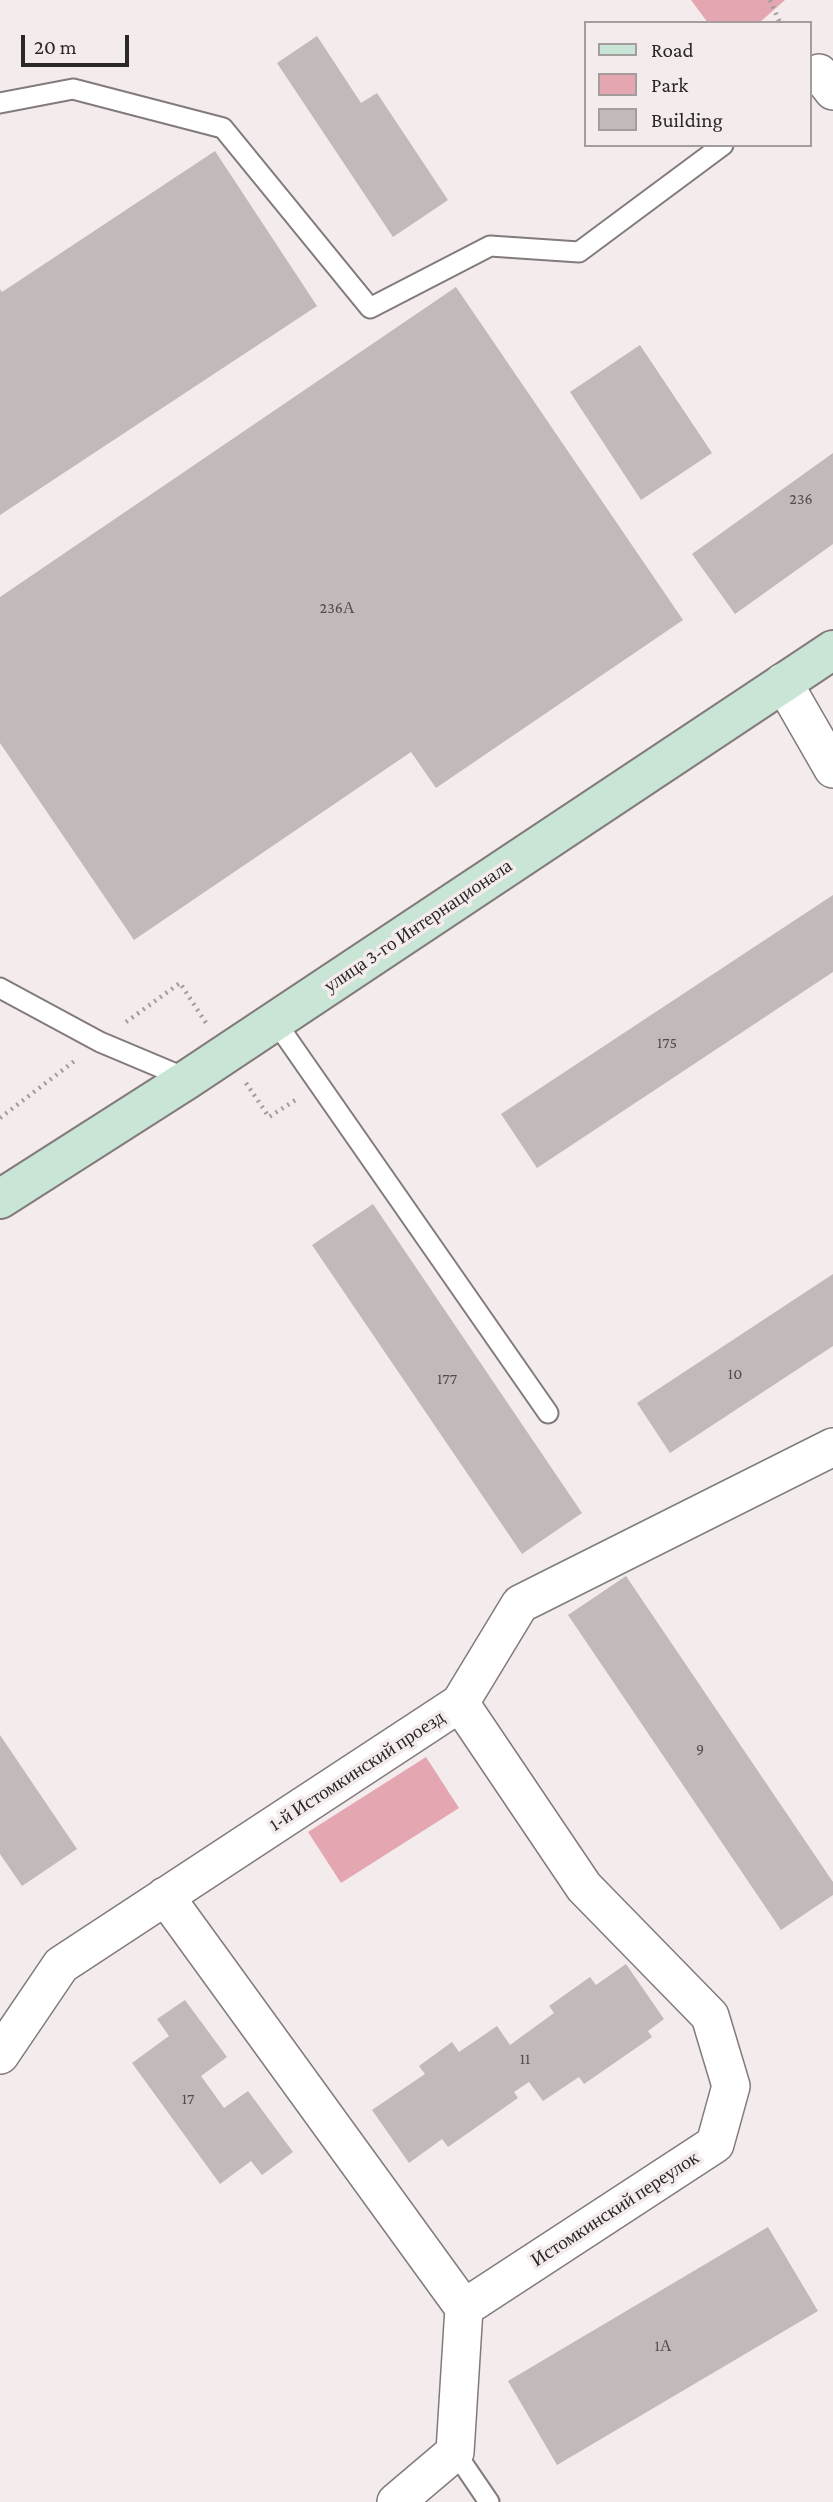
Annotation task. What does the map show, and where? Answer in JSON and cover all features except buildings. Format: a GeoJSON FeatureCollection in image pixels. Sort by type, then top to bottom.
{"type":"FeatureCollection","features":[{"type":"Feature","properties":{"kind":"main road","name":"улица 3-го Интернационала"},"geometry":{"type":"LineString","coordinates":[[0,1199],[188,1079],[833,650]]}},
{"type":"Feature","properties":{"kind":"street"},"geometry":{"type":"LineString","coordinates":[[783,682],[833,769]]}},
{"type":"Feature","properties":{"kind":"street","name":"1-й Истомкинский проезд"},"geometry":{"type":"LineString","coordinates":[[0,2055],[61,1965],[460,1703],[520,1604],[833,1447]]}},
{"type":"Feature","properties":{"kind":"street","name":"Истомкинский переулок"},"geometry":{"type":"LineString","coordinates":[[460,1703],[584,1887],[710,2016],[731,2087],[715,2144],[464,2308]]}},
{"type":"Feature","properties":{"kind":"street"},"geometry":{"type":"LineString","coordinates":[[166,1896],[464,2308],[455,2452],[396,2502]]}},
{"type":"Feature","properties":{"kind":"lane"},"geometry":{"type":"LineString","coordinates":[[0,103],[73,89],[222,128],[370,308],[490,246],[579,252],[720,147]]}},
{"type":"Feature","properties":{"kind":"lane"},"geometry":{"type":"LineString","coordinates":[[0,988],[100,1042],[188,1079]]}},
{"type":"Feature","properties":{"kind":"lane"},"geometry":{"type":"LineString","coordinates":[[275,1021],[548,1413]]}},
{"type":"Feature","properties":{"kind":"lane"},"geometry":{"type":"LineString","coordinates":[[455,2452],[489,2502]]}},
{"type":"Feature","properties":{"kind":"path"},"geometry":{"type":"LineString","coordinates":[[770,0],[779,21]]}},
{"type":"Feature","properties":{"kind":"green space"},"geometry":{"type":"Polygon","coordinates":[[[691,0],[785,0],[761,21],[707,21],[691,0]]]}},
{"type":"Feature","properties":{"kind":"green space"},"geometry":{"type":"Polygon","coordinates":[[[426,1757],[459,1808],[341,1883],[308,1832],[426,1757]]]}}]}
